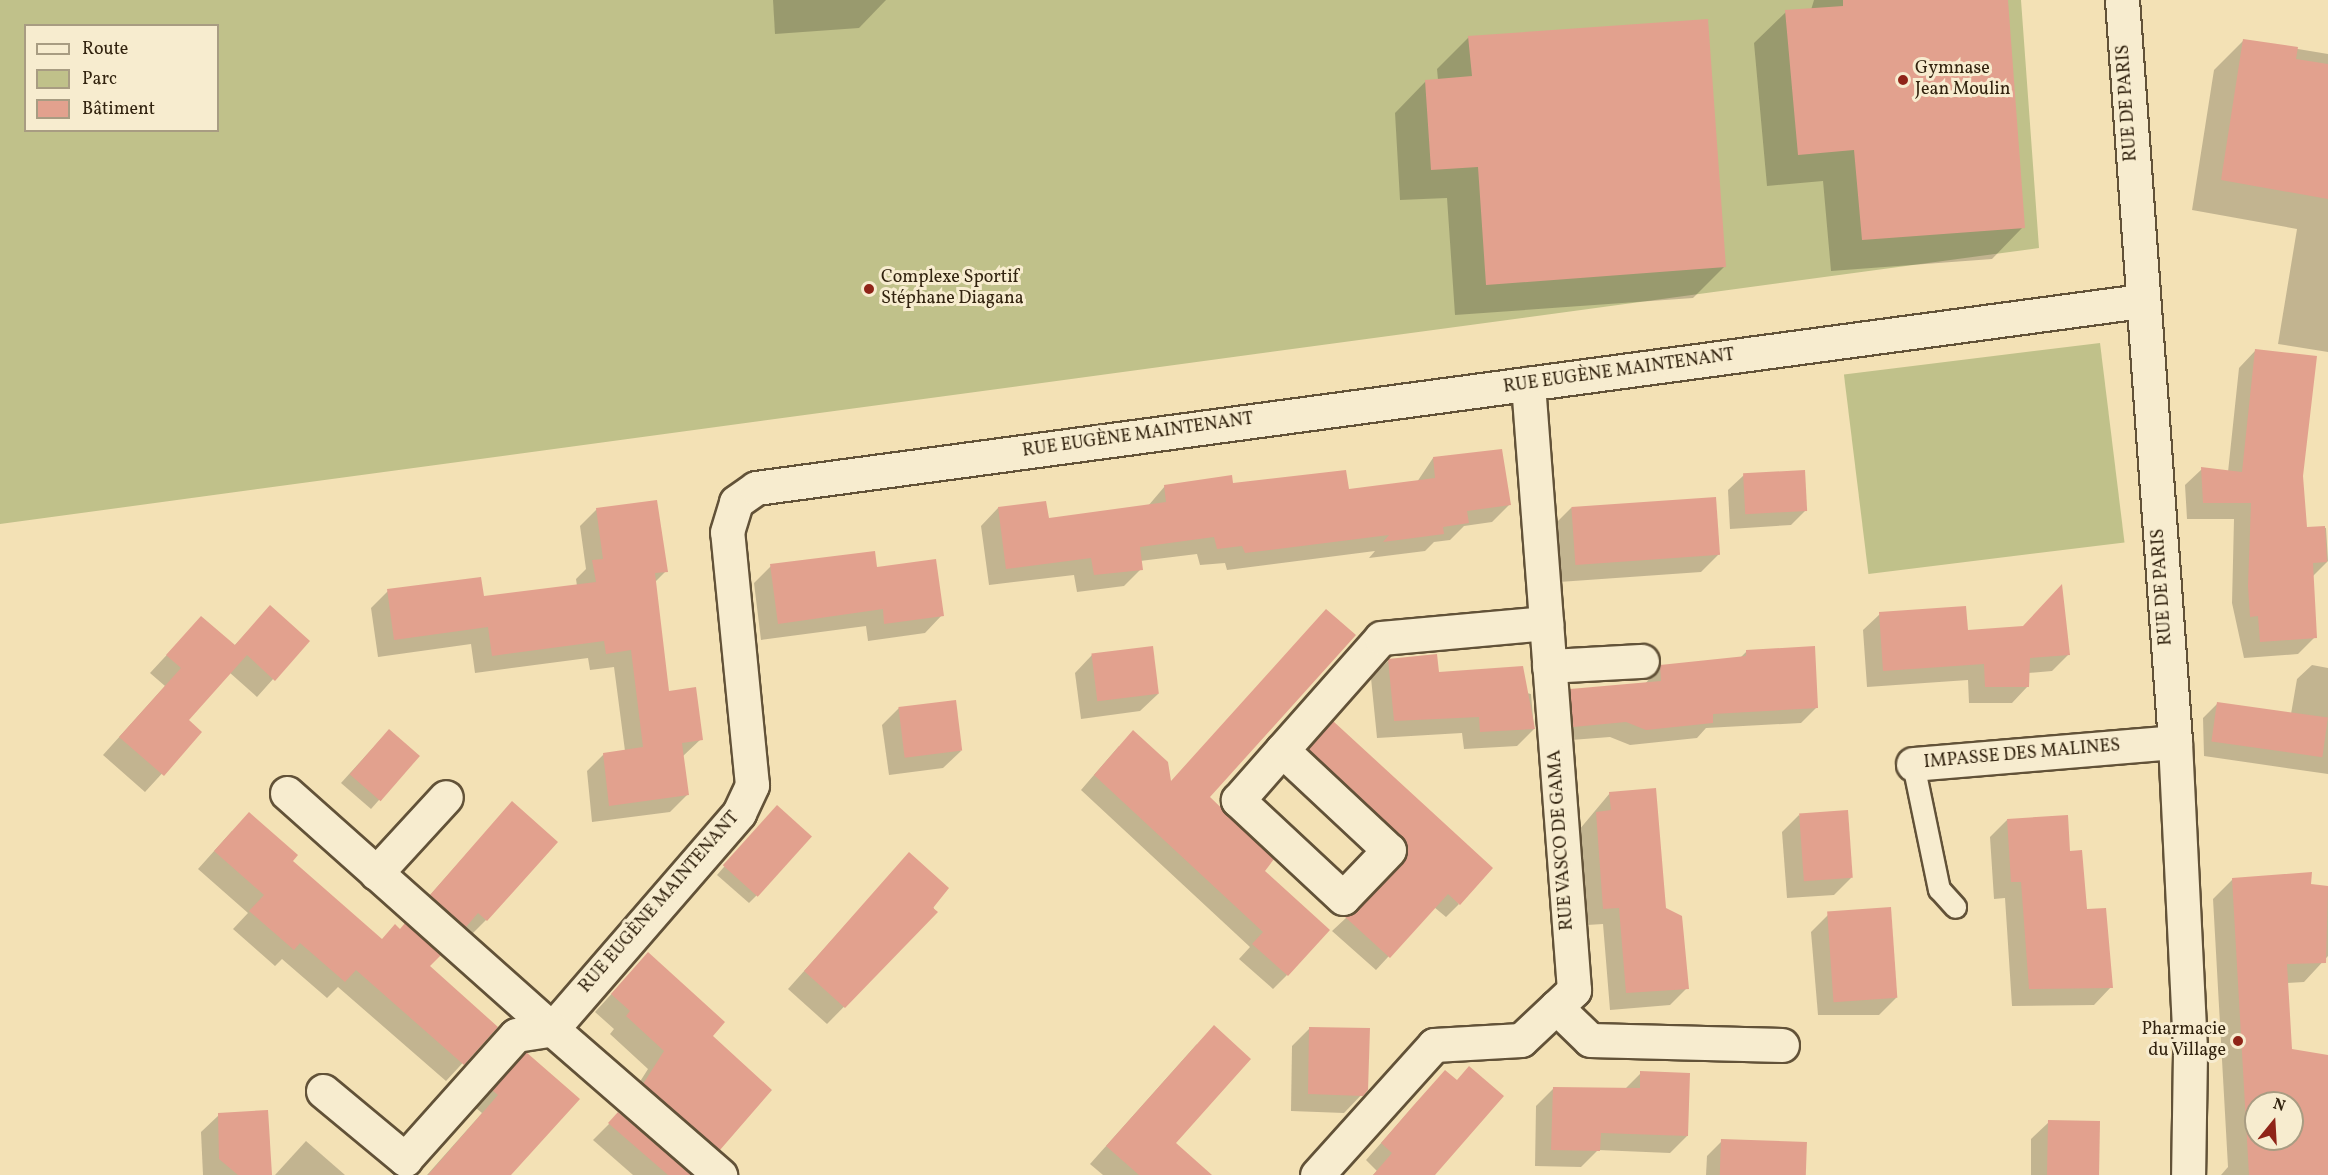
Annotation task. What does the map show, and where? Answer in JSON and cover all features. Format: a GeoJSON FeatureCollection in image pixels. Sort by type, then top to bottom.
{"type":"FeatureCollection","features":[{"type":"Feature","properties":{"kind":"street","name":"RUE DE PARIS"},"geometry":{"type":"LineString","coordinates":[[2122,0],[2141,302],[2175,742],[2190,1053],[2188,1175]]}},
{"type":"Feature","properties":{"kind":"street","name":"RUE EUGÈNE MAINTENANT"},"geometry":{"type":"LineString","coordinates":[[552,1029],[739,813],[752,785],[727,532],[736,502],[756,488],[2141,302]]}},
{"type":"Feature","properties":{"kind":"street","name":"RUE VASCO DE GAMA"},"geometry":{"type":"LineString","coordinates":[[1317,1175],[1434,1045],[1521,1040],[1574,990],[1528,384]]}},
{"type":"Feature","properties":{"kind":"street"},"geometry":{"type":"LineString","coordinates":[[1282,750],[1389,850],[1343,898],[1238,800],[1282,750],[1381,638],[1545,623]]}},
{"type":"Feature","properties":{"kind":"street"},"geometry":{"type":"LineString","coordinates":[[1549,666],[1642,661]]}},
{"type":"Feature","properties":{"kind":"street","name":"IMPASSE DES MALINES"},"geometry":{"type":"LineString","coordinates":[[1913,764],[2175,742]]}},
{"type":"Feature","properties":{"kind":"street"},"geometry":{"type":"LineString","coordinates":[[287,793],[720,1175]]}},
{"type":"Feature","properties":{"kind":"street"},"geometry":{"type":"LineString","coordinates":[[376,873],[446,797]]}},
{"type":"Feature","properties":{"kind":"street"},"geometry":{"type":"LineString","coordinates":[[1556,1007],[1590,1040],[1782,1046]]}},
{"type":"Feature","properties":{"kind":"street"},"geometry":{"type":"LineString","coordinates":[[323,1091],[405,1159],[516,1035],[552,1029]]}},
{"type":"Feature","properties":{"kind":"lane","name":"IMPASSE DES MALINES"},"geometry":{"type":"LineString","coordinates":[[1913,764],[1939,889],[1955,907]]}},
{"type":"Feature","properties":{"kind":"green space","name":"Complexe Sportif Stéphane Diagana"},"geometry":{"type":"Polygon","coordinates":[[[0,0],[2021,0],[2039,248],[0,524],[0,0]]]}},
{"type":"Feature","properties":{"kind":"green space"},"geometry":{"type":"Polygon","coordinates":[[[2100,343],[2124,543],[1868,574],[1844,374],[2100,343]]]}},
{"type":"Feature","properties":{"kind":"building","name":"Gymnase Jean Moulin"},"geometry":{"type":"Polygon","coordinates":[[[1843,0],[2008,0],[2025,228],[1862,240],[1854,150],[1798,155],[1785,10],[1843,6],[1843,0]]]}},
{"type":"Feature","properties":{"kind":"building"},"geometry":{"type":"Polygon","coordinates":[[[1708,19],[1726,267],[1486,285],[1478,167],[1431,170],[1425,80],[1472,76],[1468,36],[1708,19]]]}},
{"type":"Feature","properties":{"kind":"building"},"geometry":{"type":"Polygon","coordinates":[[[2243,39],[2298,47],[2296,59],[2328,64],[2328,199],[2221,180],[2243,39]]]}},
{"type":"Feature","properties":{"kind":"building"},"geometry":{"type":"Polygon","coordinates":[[[2255,349],[2317,356],[2303,476],[2307,527],[2325,526],[2327,562],[2313,563],[2317,638],[2260,642],[2258,616],[2250,617],[2248,586],[2251,503],[2203,503],[2201,467],[2242,472],[2255,349]]]}},
{"type":"Feature","properties":{"kind":"building"},"geometry":{"type":"Polygon","coordinates":[[[1502,449],[1511,505],[1467,511],[1469,523],[1443,527],[1444,534],[1383,542],[1389,535],[1245,553],[1242,546],[1217,549],[1214,537],[1140,547],[1143,570],[1094,575],[1091,558],[1006,569],[998,507],[1046,501],[1049,518],[1166,502],[1164,485],[1232,475],[1233,483],[1346,470],[1349,489],[1435,478],[1433,457],[1502,449]]]}},
{"type":"Feature","properties":{"kind":"building"},"geometry":{"type":"Polygon","coordinates":[[[1805,470],[1807,511],[1745,514],[1743,473],[1805,470]]]}},
{"type":"Feature","properties":{"kind":"building"},"geometry":{"type":"Polygon","coordinates":[[[1716,497],[1720,555],[1575,565],[1571,507],[1716,497]]]}},
{"type":"Feature","properties":{"kind":"building"},"geometry":{"type":"Polygon","coordinates":[[[657,500],[668,572],[655,573],[669,691],[696,687],[703,740],[682,743],[689,795],[609,806],[603,753],[643,747],[631,650],[606,654],[604,641],[492,656],[488,627],[394,640],[387,589],[481,577],[484,596],[596,582],[592,560],[603,559],[596,508],[657,500]]]}},
{"type":"Feature","properties":{"kind":"building"},"geometry":{"type":"Polygon","coordinates":[[[875,551],[877,567],[936,559],[944,616],[884,624],[883,609],[778,624],[770,564],[875,551]]]}},
{"type":"Feature","properties":{"kind":"building"},"geometry":{"type":"Polygon","coordinates":[[[2062,584],[2070,655],[2030,658],[2029,687],[1985,687],[1984,664],[1883,671],[1879,612],[1966,606],[1968,630],[2023,626],[2062,584]]]}},
{"type":"Feature","properties":{"kind":"building"},"geometry":{"type":"Polygon","coordinates":[[[270,605],[310,641],[275,681],[247,655],[189,720],[202,732],[164,776],[119,737],[181,668],[166,655],[201,616],[235,645],[270,605]]]}},
{"type":"Feature","properties":{"kind":"building"},"geometry":{"type":"Polygon","coordinates":[[[1326,609],[1356,635],[1210,797],[1274,859],[1265,871],[1330,930],[1288,976],[1252,944],[1263,932],[1094,775],[1133,730],[1168,762],[1171,781],[1326,609]]]}},
{"type":"Feature","properties":{"kind":"building"},"geometry":{"type":"Polygon","coordinates":[[[1153,646],[1159,694],[1097,701],[1091,654],[1153,646]]]}},
{"type":"Feature","properties":{"kind":"building"},"geometry":{"type":"Polygon","coordinates":[[[1815,646],[1818,708],[1713,714],[1713,723],[1646,730],[1626,722],[1573,727],[1570,689],[1661,681],[1660,665],[1746,656],[1746,650],[1815,646]]]}},
{"type":"Feature","properties":{"kind":"building"},"geometry":{"type":"Polygon","coordinates":[[[1437,654],[1439,672],[1523,666],[1535,729],[1480,732],[1479,717],[1394,721],[1388,659],[1437,654]]]}},
{"type":"Feature","properties":{"kind":"building"},"geometry":{"type":"Polygon","coordinates":[[[956,700],[962,751],[905,758],[898,707],[956,700]]]}},
{"type":"Feature","properties":{"kind":"building"},"geometry":{"type":"Polygon","coordinates":[[[2217,702],[2328,718],[2322,757],[2211,742],[2217,702]]]}},
{"type":"Feature","properties":{"kind":"building"},"geometry":{"type":"Polygon","coordinates":[[[1333,721],[1493,868],[1460,905],[1448,894],[1390,958],[1344,916],[1357,911],[1403,863],[1407,845],[1308,749],[1333,721]]]}},
{"type":"Feature","properties":{"kind":"building"},"geometry":{"type":"Polygon","coordinates":[[[389,729],[420,756],[381,801],[350,774],[389,729]]]}},
{"type":"Feature","properties":{"kind":"building"},"geometry":{"type":"Polygon","coordinates":[[[1656,788],[1666,908],[1682,916],[1689,989],[1626,993],[1619,908],[1603,909],[1596,812],[1611,810],[1609,792],[1656,788]]]}},
{"type":"Feature","properties":{"kind":"building"},"geometry":{"type":"Polygon","coordinates":[[[512,801],[558,842],[487,921],[478,913],[466,927],[430,895],[512,801]]]}},
{"type":"Feature","properties":{"kind":"building"},"geometry":{"type":"Polygon","coordinates":[[[777,805],[812,836],[758,897],[723,865],[777,805]]]}},
{"type":"Feature","properties":{"kind":"building"},"geometry":{"type":"Polygon","coordinates":[[[1848,810],[1853,878],[1804,881],[1799,813],[1848,810]]]}},
{"type":"Feature","properties":{"kind":"building"},"geometry":{"type":"Polygon","coordinates":[[[249,812],[298,855],[293,861],[382,939],[395,924],[400,929],[405,923],[441,955],[430,966],[498,1027],[464,1065],[356,970],[345,982],[300,943],[294,950],[249,911],[264,895],[214,851],[249,812]]]}},
{"type":"Feature","properties":{"kind":"building"},"geometry":{"type":"Polygon","coordinates":[[[2068,815],[2070,851],[2082,850],[2087,909],[2106,908],[2113,988],[2029,989],[2021,882],[2011,882],[2007,819],[2068,815]]]}},
{"type":"Feature","properties":{"kind":"building"},"geometry":{"type":"Polygon","coordinates":[[[909,852],[949,888],[933,908],[938,912],[845,1008],[804,971],[909,852]]]}},
{"type":"Feature","properties":{"kind":"building"},"geometry":{"type":"Polygon","coordinates":[[[2312,872],[2311,884],[2328,886],[2326,963],[2287,964],[2292,1049],[2328,1055],[2328,1175],[2249,1175],[2248,1151],[2304,1151],[2304,1091],[2244,1091],[2232,878],[2312,872]]]}},
{"type":"Feature","properties":{"kind":"building"},"geometry":{"type":"Polygon","coordinates":[[[1891,907],[1897,998],[1834,1002],[1827,911],[1891,907]]]}},
{"type":"Feature","properties":{"kind":"building"},"geometry":{"type":"Polygon","coordinates":[[[648,952],[725,1022],[713,1036],[772,1090],[720,1150],[643,1084],[664,1051],[626,1016],[630,1011],[611,994],[648,952]]]}},
{"type":"Feature","properties":{"kind":"building"},"geometry":{"type":"Polygon","coordinates":[[[1214,1025],[1251,1059],[1176,1143],[1212,1175],[1139,1175],[1106,1146],[1214,1025]]]}},
{"type":"Feature","properties":{"kind":"building"},"geometry":{"type":"Polygon","coordinates":[[[1309,1027],[1370,1028],[1368,1090],[1363,1096],[1308,1094],[1309,1027]]]}},
{"type":"Feature","properties":{"kind":"building"},"geometry":{"type":"Polygon","coordinates":[[[526,1052],[580,1099],[511,1175],[428,1175],[498,1095],[492,1090],[526,1052]]]}},
{"type":"Feature","properties":{"kind":"building"},"geometry":{"type":"Polygon","coordinates":[[[1469,1066],[1504,1096],[1435,1175],[1373,1175],[1392,1153],[1381,1143],[1413,1106],[1445,1070],[1457,1080],[1469,1066]]]}},
{"type":"Feature","properties":{"kind":"building"},"geometry":{"type":"Polygon","coordinates":[[[1640,1071],[1690,1073],[1688,1136],[1601,1133],[1600,1151],[1551,1150],[1553,1087],[1640,1088],[1640,1071]]]}},
{"type":"Feature","properties":{"kind":"building"},"geometry":{"type":"Polygon","coordinates":[[[268,1110],[272,1175],[238,1175],[219,1159],[218,1113],[268,1110]]]}},
{"type":"Feature","properties":{"kind":"building"},"geometry":{"type":"Polygon","coordinates":[[[618,1112],[691,1175],[668,1175],[608,1123],[618,1112]]]}},
{"type":"Feature","properties":{"kind":"building"},"geometry":{"type":"Polygon","coordinates":[[[2048,1120],[2100,1121],[2099,1175],[2047,1175],[2048,1120]]]}},
{"type":"Feature","properties":{"kind":"building"},"geometry":{"type":"Polygon","coordinates":[[[1721,1139],[1807,1142],[1806,1175],[1720,1175],[1721,1139]]]}},
{"type":"Feature","properties":{"kind":"place","name":"Gymnase Jean Moulin"},"geometry":{"type":"Point","coordinates":[1903,80]}},
{"type":"Feature","properties":{"kind":"place","name":"Complexe Sportif Stéphane Diagana"},"geometry":{"type":"Point","coordinates":[869,289]}},
{"type":"Feature","properties":{"kind":"place","name":"Pharmacie du Village"},"geometry":{"type":"Point","coordinates":[2238,1041]}}]}
